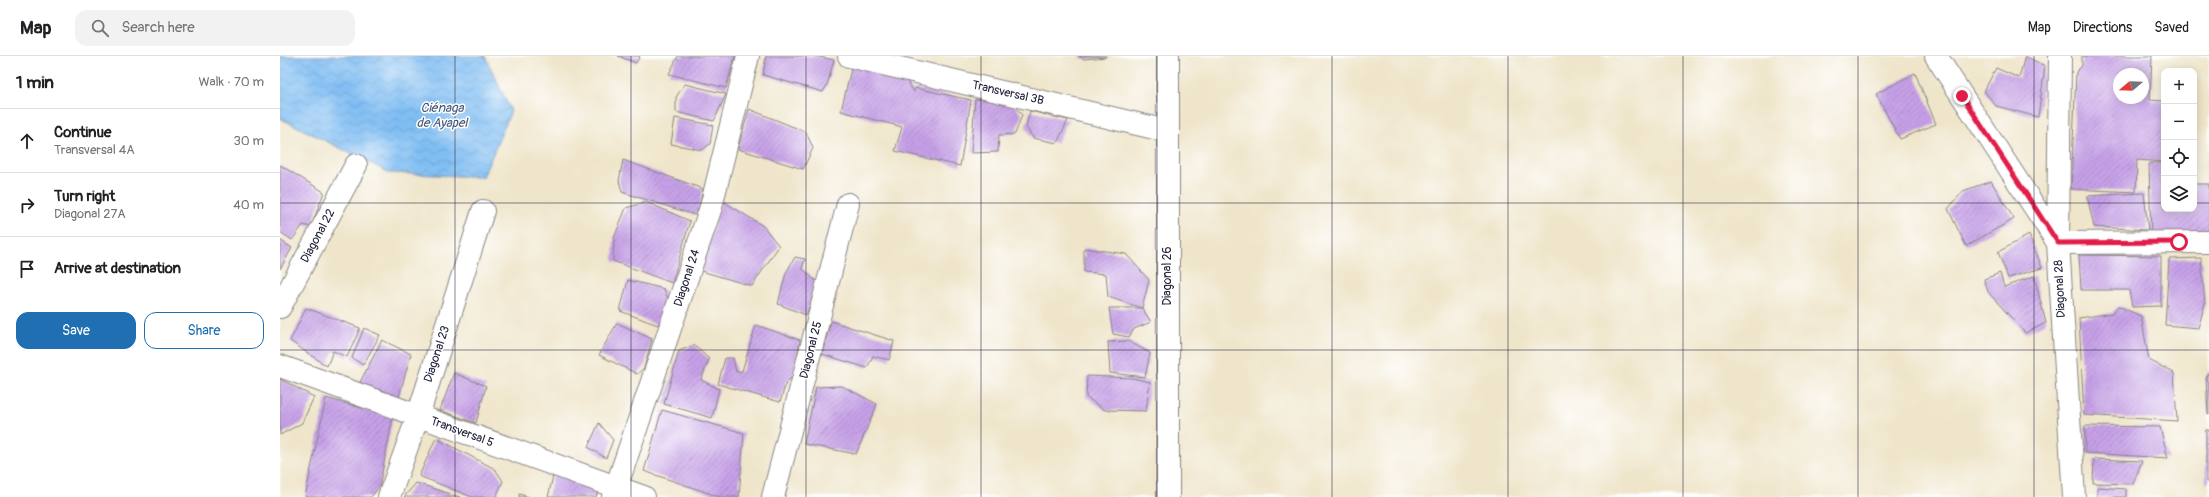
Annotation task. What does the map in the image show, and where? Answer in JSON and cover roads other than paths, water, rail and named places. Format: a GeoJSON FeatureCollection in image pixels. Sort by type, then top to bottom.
{"type":"FeatureCollection","features":[{"type":"Feature","properties":{"kind":"street","name":"Diagonal 24"},"geometry":{"type":"LineString","coordinates":[[615,492],[711,207],[748,56]]}},
{"type":"Feature","properties":{"kind":"street","name":"Transversal 3B"},"geometry":{"type":"LineString","coordinates":[[849,56],[1167,131]]}},
{"type":"Feature","properties":{"kind":"street","name":"Diagonal 26"},"geometry":{"type":"LineString","coordinates":[[1168,56],[1168,497]]}},
{"type":"Feature","properties":{"kind":"street"},"geometry":{"type":"LineString","coordinates":[[1936,56],[2058,243],[2209,242]]}},
{"type":"Feature","properties":{"kind":"street","name":"Diagonal 28"},"geometry":{"type":"LineString","coordinates":[[2060,56],[2058,243],[2074,497]]}},
{"type":"Feature","properties":{"kind":"street","name":"Diagonal 22"},"geometry":{"type":"LineString","coordinates":[[280,307],[356,165]]}},
{"type":"Feature","properties":{"kind":"street","name":"Diagonal 25"},"geometry":{"type":"LineString","coordinates":[[773,497],[848,204]]}},
{"type":"Feature","properties":{"kind":"street","name":"Diagonal 23"},"geometry":{"type":"LineString","coordinates":[[389,497],[418,416],[483,211]]}},
{"type":"Feature","properties":{"kind":"street","name":"Transversal 5"},"geometry":{"type":"LineString","coordinates":[[280,366],[418,416],[615,492],[644,497]]}},
{"type":"Feature","properties":{"kind":"water","name":"Ciénaga de Ayapel"},"geometry":{"type":"Polygon","coordinates":[[[280,56],[485,56],[511,111],[483,177],[390,173],[280,118],[280,56]]]}}]}
